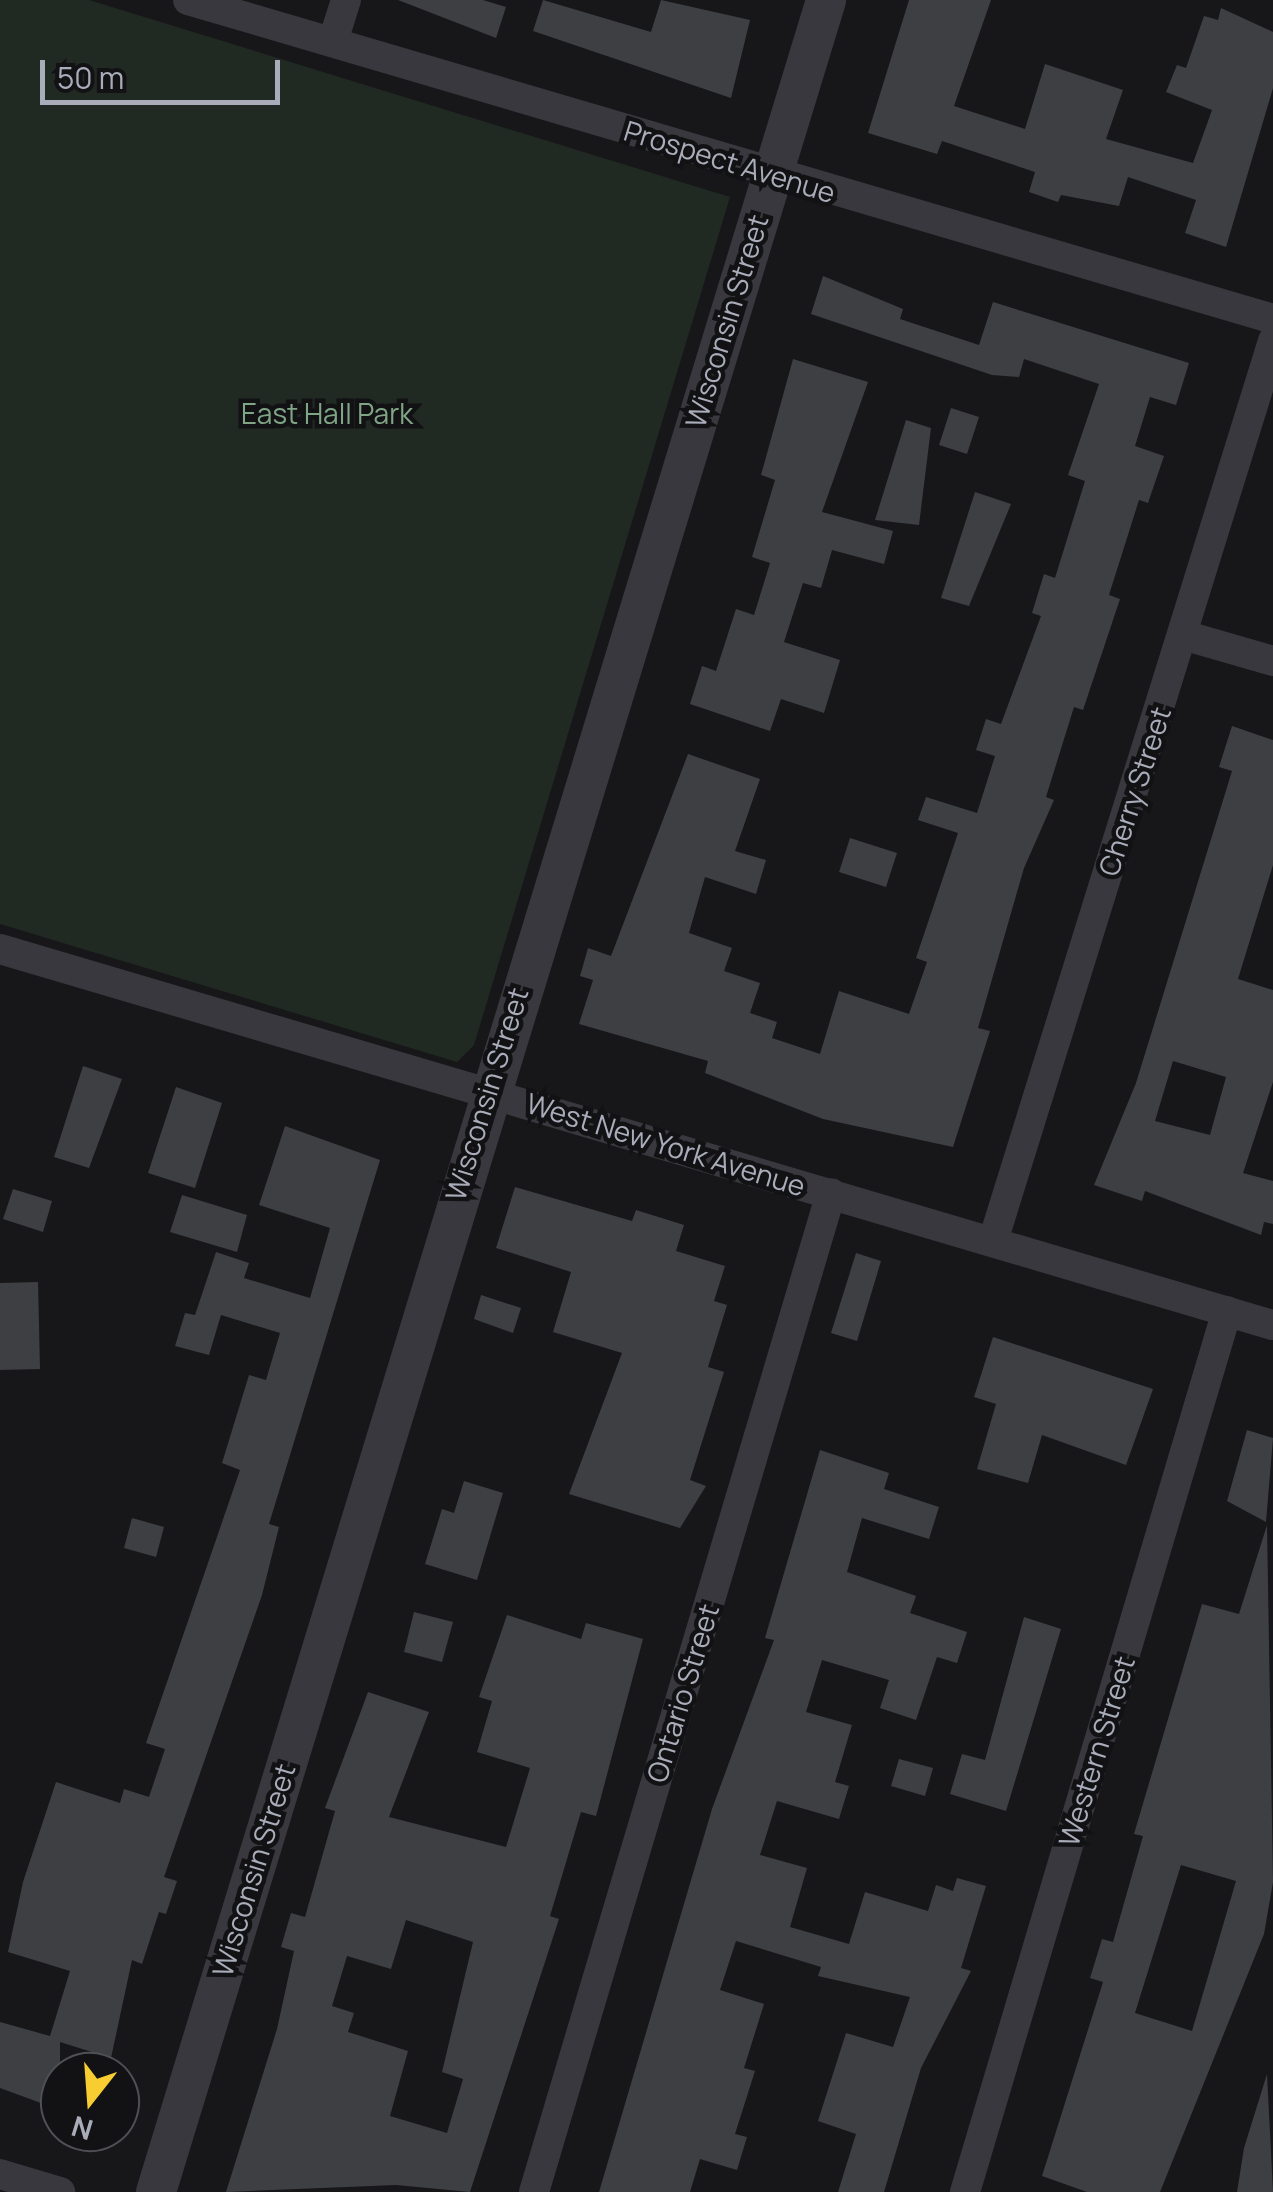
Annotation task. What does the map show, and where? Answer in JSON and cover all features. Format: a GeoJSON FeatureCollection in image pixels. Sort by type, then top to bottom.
{"type":"FeatureCollection","features":[{"type":"Feature","properties":{"kind":"street","name":"Prospect Avenue"},"geometry":{"type":"LineString","coordinates":[[188,0],[1273,320]]}},
{"type":"Feature","properties":{"kind":"street"},"geometry":{"type":"LineString","coordinates":[[333,41],[346,0]]}},
{"type":"Feature","properties":{"kind":"street","name":"Wisconsin Street"},"geometry":{"type":"LineString","coordinates":[[156,2192],[486,1091],[826,0]]}},
{"type":"Feature","properties":{"kind":"street","name":"Cherry Street"},"geometry":{"type":"LineString","coordinates":[[992,1241],[1273,341]]}},
{"type":"Feature","properties":{"kind":"street"},"geometry":{"type":"LineString","coordinates":[[1183,635],[1273,661]]}},
{"type":"Feature","properties":{"kind":"street","name":"West New York Avenue"},"geometry":{"type":"LineString","coordinates":[[0,949],[1273,1325]]}},
{"type":"Feature","properties":{"kind":"street","name":"Ontario Street"},"geometry":{"type":"LineString","coordinates":[[534,2192],[831,1193]]}},
{"type":"Feature","properties":{"kind":"street","name":"Western Street"},"geometry":{"type":"LineString","coordinates":[[965,2192],[1227,1311]]}},
{"type":"Feature","properties":{"kind":"street"},"geometry":{"type":"LineString","coordinates":[[0,2174],[60,2192]]}},
{"type":"Feature","properties":{"kind":"green space","name":"East Hall Park"},"geometry":{"type":"Polygon","coordinates":[[[0,0],[89,0],[730,197],[474,1045],[457,1062],[0,924],[0,0]]]}},
{"type":"Feature","properties":{"kind":"building"},"geometry":{"type":"Polygon","coordinates":[[[398,0],[483,0],[506,7],[496,38],[398,0]]]}},
{"type":"Feature","properties":{"kind":"building"},"geometry":{"type":"Polygon","coordinates":[[[543,0],[651,32],[661,0],[750,20],[731,98],[533,31],[543,0]]]}},
{"type":"Feature","properties":{"kind":"building"},"geometry":{"type":"Polygon","coordinates":[[[909,0],[991,0],[954,106],[1025,129],[1045,64],[1123,90],[1106,139],[1193,163],[1212,110],[1166,92],[1177,65],[1186,68],[1204,16],[1218,20],[1221,8],[1273,32],[1273,88],[1226,247],[1185,233],[1196,200],[1128,177],[1119,206],[1061,195],[1058,202],[1029,192],[1035,172],[942,141],[937,154],[868,133],[909,0]]]}},
{"type":"Feature","properties":{"kind":"building"},"geometry":{"type":"Polygon","coordinates":[[[823,276],[903,309],[900,319],[979,345],[993,302],[1189,363],[1176,405],[1150,397],[1135,446],[1164,456],[1148,503],[1139,500],[1109,595],[1120,599],[1083,710],[1074,707],[1046,797],[1054,800],[1024,868],[978,1028],[990,1031],[953,1147],[823,1119],[705,1073],[708,1061],[579,1024],[593,980],[580,976],[588,948],[611,956],[688,754],[760,779],[735,851],[766,860],[756,894],[705,877],[689,933],[732,948],[724,971],[760,983],[750,1013],[777,1022],[772,1038],[820,1054],[839,991],[909,1014],[927,962],[916,958],[958,833],[918,820],[926,797],[977,813],[995,756],[976,750],[986,719],[1001,724],[1041,616],[1032,613],[1044,574],[1055,578],[1085,481],[1068,475],[1099,384],[1024,359],[1019,377],[992,375],[811,314],[823,276]]]}},
{"type":"Feature","properties":{"kind":"building"},"geometry":{"type":"Polygon","coordinates":[[[793,359],[868,382],[822,512],[893,531],[884,564],[832,550],[821,588],[803,583],[784,642],[840,660],[824,713],[781,699],[770,731],[690,704],[702,666],[716,671],[736,609],[754,615],[770,563],[752,557],[775,480],[761,475],[793,359]]]}},
{"type":"Feature","properties":{"kind":"building"},"geometry":{"type":"Polygon","coordinates":[[[951,408],[979,417],[967,454],[939,445],[951,408]]]}},
{"type":"Feature","properties":{"kind":"building"},"geometry":{"type":"Polygon","coordinates":[[[906,420],[931,428],[919,525],[875,520],[906,420]]]}},
{"type":"Feature","properties":{"kind":"building"},"geometry":{"type":"Polygon","coordinates":[[[975,492],[1011,504],[969,606],[941,598],[975,492]]]}},
{"type":"Feature","properties":{"kind":"building"},"geometry":{"type":"Polygon","coordinates":[[[1232,726],[1273,740],[1273,865],[1238,979],[1273,990],[1273,1082],[1243,1173],[1273,1181],[1273,1224],[1264,1222],[1261,1235],[1145,1191],[1142,1201],[1094,1185],[1136,1083],[1232,771],[1219,767],[1232,726]],[[1173,1061],[1155,1121],[1210,1135],[1226,1077],[1173,1061]]]}},
{"type":"Feature","properties":{"kind":"building"},"geometry":{"type":"Polygon","coordinates":[[[850,838],[897,853],[886,887],[839,872],[850,838]]]}},
{"type":"Feature","properties":{"kind":"building"},"geometry":{"type":"Polygon","coordinates":[[[83,1066],[122,1079],[89,1168],[54,1157],[83,1066]]]}},
{"type":"Feature","properties":{"kind":"building"},"geometry":{"type":"Polygon","coordinates":[[[176,1087],[222,1103],[195,1188],[148,1173],[176,1087]]]}},
{"type":"Feature","properties":{"kind":"building"},"geometry":{"type":"Polygon","coordinates":[[[285,1126],[380,1160],[269,1524],[279,1527],[262,1595],[164,1877],[177,1881],[166,1914],[159,1912],[142,1964],[132,1960],[112,2052],[92,2052],[60,2042],[60,2052],[40,2052],[40,2103],[0,2088],[0,2022],[50,2036],[70,1971],[8,1952],[23,1882],[56,1782],[120,1803],[124,1789],[149,1797],[165,1749],[146,1743],[240,1470],[222,1463],[249,1375],[266,1380],[280,1333],[221,1315],[209,1355],[175,1346],[185,1313],[195,1315],[216,1252],[249,1263],[244,1278],[310,1298],[330,1228],[259,1205],[285,1126]]]}},
{"type":"Feature","properties":{"kind":"building"},"geometry":{"type":"Polygon","coordinates":[[[515,1187],[632,1221],[636,1210],[684,1225],[676,1251],[725,1266],[714,1301],[727,1305],[708,1367],[724,1372],[690,1480],[706,1486],[680,1528],[569,1494],[622,1353],[553,1332],[571,1272],[496,1248],[515,1187]]]}},
{"type":"Feature","properties":{"kind":"building"},"geometry":{"type":"Polygon","coordinates":[[[13,1189],[52,1201],[43,1232],[3,1219],[13,1189]]]}},
{"type":"Feature","properties":{"kind":"building"},"geometry":{"type":"Polygon","coordinates":[[[182,1195],[247,1215],[237,1252],[170,1232],[182,1195]]]}},
{"type":"Feature","properties":{"kind":"building"},"geometry":{"type":"Polygon","coordinates":[[[856,1253],[881,1261],[857,1341],[831,1333],[856,1253]]]}},
{"type":"Feature","properties":{"kind":"building"},"geometry":{"type":"Polygon","coordinates":[[[38,1282],[40,1369],[0,1370],[0,1283],[38,1282]]]}},
{"type":"Feature","properties":{"kind":"building"},"geometry":{"type":"Polygon","coordinates":[[[481,1295],[521,1308],[513,1333],[474,1319],[481,1295]]]}},
{"type":"Feature","properties":{"kind":"building"},"geometry":{"type":"Polygon","coordinates":[[[993,1337],[1153,1389],[1126,1465],[1042,1435],[1028,1483],[977,1469],[996,1404],[974,1397],[993,1337]]]}},
{"type":"Feature","properties":{"kind":"building"},"geometry":{"type":"Polygon","coordinates":[[[1247,1430],[1273,1438],[1266,1522],[1227,1501],[1247,1430]]]}},
{"type":"Feature","properties":{"kind":"building"},"geometry":{"type":"Polygon","coordinates":[[[820,1450],[889,1473],[884,1489],[939,1507],[929,1539],[862,1518],[847,1572],[916,1596],[910,1613],[967,1632],[957,1663],[937,1657],[916,1720],[880,1708],[889,1680],[822,1660],[806,1712],[852,1725],[835,1782],[849,1786],[839,1819],[777,1801],[760,1855],[807,1868],[790,1927],[849,1944],[865,1892],[928,1911],[936,1885],[953,1891],[957,1878],[986,1886],[961,1968],[971,1971],[921,2068],[884,2192],[838,2192],[856,2134],[818,2121],[846,2033],[893,2047],[910,1997],[818,1976],[821,1967],[736,1941],[720,1990],[764,2004],[744,2068],[755,2071],[735,2134],[747,2137],[737,2170],[700,2159],[690,2192],[599,2192],[712,1809],[774,1640],[765,1638],[820,1450]]]}},
{"type":"Feature","properties":{"kind":"building"},"geometry":{"type":"Polygon","coordinates":[[[464,1481],[503,1493],[477,1580],[425,1564],[442,1509],[454,1513],[464,1481]]]}},
{"type":"Feature","properties":{"kind":"building"},"geometry":{"type":"Polygon","coordinates":[[[132,1518],[164,1527],[156,1557],[124,1548],[132,1518]]]}},
{"type":"Feature","properties":{"kind":"building"},"geometry":{"type":"Polygon","coordinates":[[[1267,1525],[1273,1882],[1264,1934],[1160,2192],[1087,2192],[1042,2176],[1103,1982],[1090,1978],[1102,1939],[1113,1942],[1143,1836],[1134,1834],[1202,1604],[1239,1614],[1267,1525]],[[1181,1865],[1135,2013],[1192,2031],[1236,1881],[1181,1865]]]}},
{"type":"Feature","properties":{"kind":"building"},"geometry":{"type":"Polygon","coordinates":[[[414,1612],[453,1622],[442,1662],[404,1652],[414,1612]]]}},
{"type":"Feature","properties":{"kind":"building"},"geometry":{"type":"Polygon","coordinates":[[[507,1615],[581,1639],[586,1623],[643,1639],[596,1816],[581,1812],[550,1916],[559,1919],[470,2192],[396,2185],[226,2192],[277,2029],[294,1951],[281,1947],[291,1913],[305,1917],[335,1811],[325,1808],[368,1692],[429,1712],[389,1817],[506,1847],[530,1768],[477,1752],[492,1701],[479,1697],[507,1615]],[[406,1920],[391,1969],[347,1956],[332,2006],[354,2013],[348,2032],[408,2051],[390,2116],[447,2133],[463,2079],[442,2072],[473,1942],[406,1920]]]}},
{"type":"Feature","properties":{"kind":"building"},"geometry":{"type":"Polygon","coordinates":[[[1024,1617],[1061,1629],[1006,1811],[950,1794],[962,1754],[985,1760],[1024,1617]]]}},
{"type":"Feature","properties":{"kind":"building"},"geometry":{"type":"Polygon","coordinates":[[[899,1759],[933,1768],[925,1796],[891,1786],[899,1759]]]}},
{"type":"Feature","properties":{"kind":"building"},"geometry":{"type":"Polygon","coordinates":[[[1267,2074],[1273,2192],[1237,2192],[1244,2148],[1267,2074]]]}}]}
